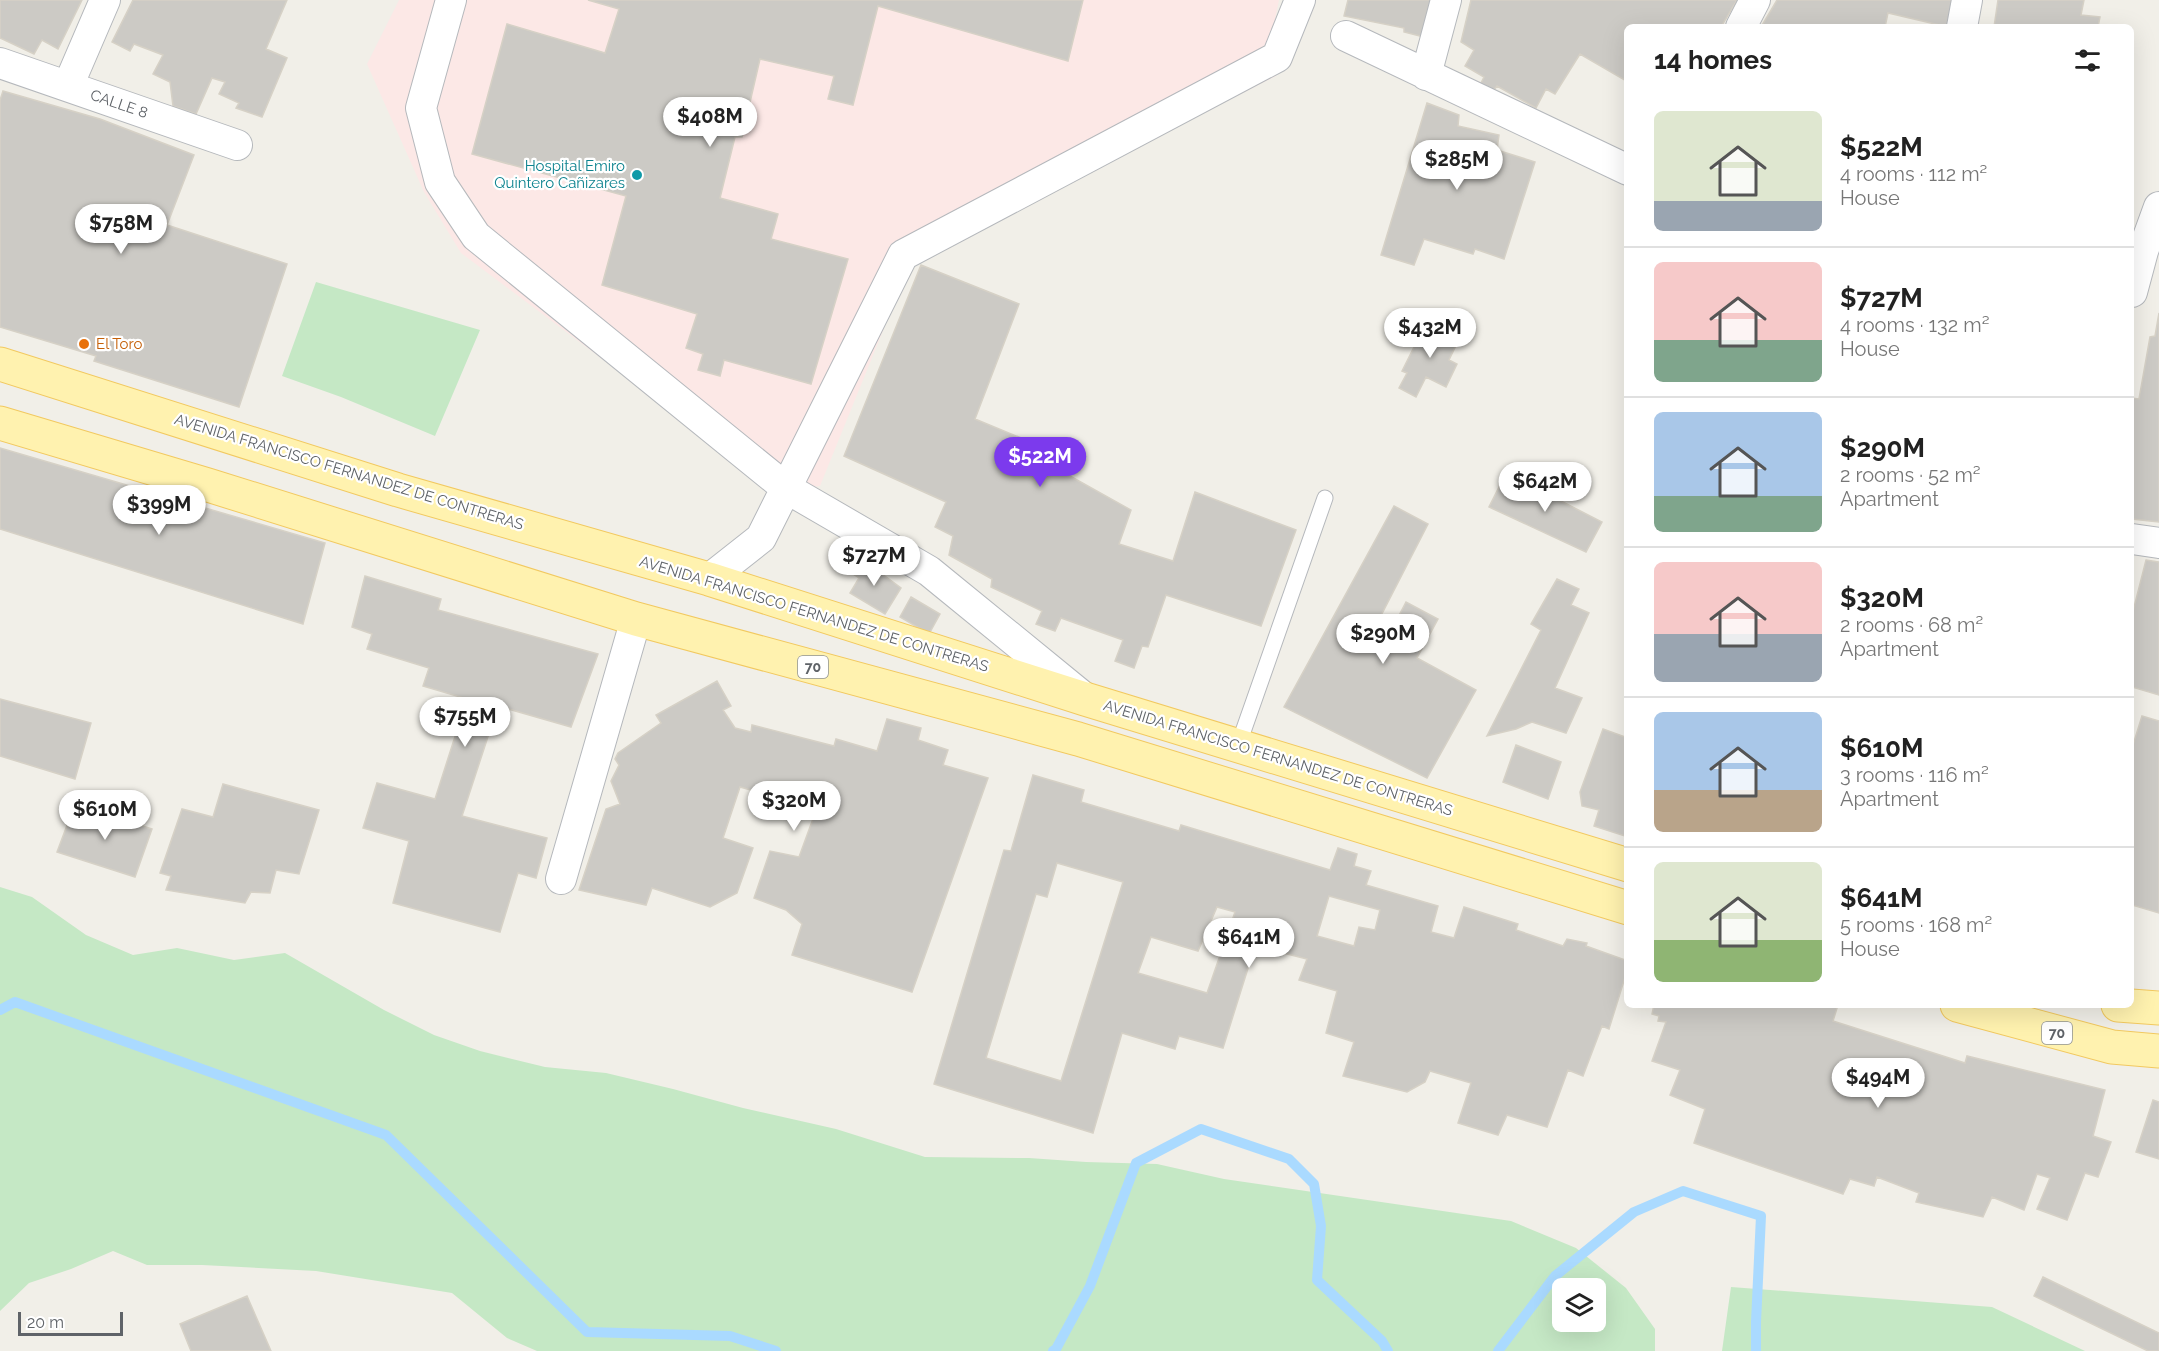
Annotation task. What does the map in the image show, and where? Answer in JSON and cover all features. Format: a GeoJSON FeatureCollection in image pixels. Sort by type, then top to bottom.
{"type":"FeatureCollection","features":[{"type":"Feature","properties":{"kind":"main road","name":"AVENIDA FRANCISCO FERNANDEZ DE CONTRERAS"},"geometry":{"type":"LineString","coordinates":[[0,364],[398,490],[709,579],[1085,699],[1624,864]]}},
{"type":"Feature","properties":{"kind":"main road","name":"70"},"geometry":{"type":"LineString","coordinates":[[0,423],[208,485],[636,619],[1078,739],[1624,907]]}},
{"type":"Feature","properties":{"kind":"main road"},"geometry":{"type":"LineString","coordinates":[[2134,1006],[2159,1008]]}},
{"type":"Feature","properties":{"kind":"main road","name":"70"},"geometry":{"type":"LineString","coordinates":[[1968,1008],[2112,1047],[2159,1051]]}},
{"type":"Feature","properties":{"kind":"street"},"geometry":{"type":"LineString","coordinates":[[68,86],[105,0]]}},
{"type":"Feature","properties":{"kind":"street"},"geometry":{"type":"LineString","coordinates":[[451,0],[421,108],[440,182],[476,236],[786,488],[928,571],[1085,699]]}},
{"type":"Feature","properties":{"kind":"street"},"geometry":{"type":"LineString","coordinates":[[709,579],[761,538],[903,255],[1277,57],[1300,0]]}},
{"type":"Feature","properties":{"kind":"street"},"geometry":{"type":"LineString","coordinates":[[1426,75],[1446,0]]}},
{"type":"Feature","properties":{"kind":"street"},"geometry":{"type":"LineString","coordinates":[[1743,24],[1755,0]]}},
{"type":"Feature","properties":{"kind":"street"},"geometry":{"type":"LineString","coordinates":[[1963,24],[1967,0]]}},
{"type":"Feature","properties":{"kind":"street"},"geometry":{"type":"LineString","coordinates":[[1346,36],[1624,168]]}},
{"type":"Feature","properties":{"kind":"street","name":"CALLE 8"},"geometry":{"type":"LineString","coordinates":[[0,63],[237,145]]}},
{"type":"Feature","properties":{"kind":"street"},"geometry":{"type":"LineString","coordinates":[[2134,284],[2143,250],[2159,207]]}},
{"type":"Feature","properties":{"kind":"street"},"geometry":{"type":"LineString","coordinates":[[2134,539],[2159,543]]}},
{"type":"Feature","properties":{"kind":"street"},"geometry":{"type":"LineString","coordinates":[[561,879],[636,619]]}},
{"type":"Feature","properties":{"kind":"lane"},"geometry":{"type":"LineString","coordinates":[[1238,746],[1325,498]]}},
{"type":"Feature","properties":{"kind":"shaded area"},"geometry":{"type":"Polygon","coordinates":[[[399,0],[1279,0],[1269,49],[1276,76],[910,264],[820,486],[777,490],[461,253],[424,192],[367,64],[399,0]]]}},
{"type":"Feature","properties":{"kind":"green space"},"geometry":{"type":"Polygon","coordinates":[[[316,282],[480,330],[435,436],[341,397],[282,376],[316,282]]]}},
{"type":"Feature","properties":{"kind":"green space"},"geometry":{"type":"Polygon","coordinates":[[[0,887],[32,897],[86,935],[133,955],[177,948],[234,960],[285,953],[384,1010],[434,1035],[480,1051],[545,1067],[606,1073],[836,1129],[925,1157],[1029,1158],[1157,1164],[1224,1179],[1511,1221],[1576,1248],[1626,1288],[1655,1329],[1655,1351],[537,1351],[507,1338],[452,1293],[316,1271],[202,1265],[147,1265],[113,1251],[71,1269],[29,1283],[0,1311],[0,887]]]}},
{"type":"Feature","properties":{"kind":"green space"},"geometry":{"type":"Polygon","coordinates":[[[1731,1287],[1992,1307],[2085,1351],[1722,1351],[1731,1287]]]}},
{"type":"Feature","properties":{"kind":"building"},"geometry":{"type":"Polygon","coordinates":[[[0,0],[82,0],[58,49],[42,40],[34,54],[0,38],[0,0]]]}},
{"type":"Feature","properties":{"kind":"building"},"geometry":{"type":"Polygon","coordinates":[[[133,0],[287,0],[266,49],[287,58],[262,117],[236,108],[239,103],[219,94],[225,82],[212,78],[196,114],[173,106],[170,82],[153,74],[163,55],[134,44],[130,51],[112,42],[133,0]]]}},
{"type":"Feature","properties":{"kind":"building","name":"Hospital Emiro Quintero Cañizares"},"geometry":{"type":"Polygon","coordinates":[[[588,0],[1083,0],[1068,61],[878,6],[853,105],[828,99],[834,76],[760,59],[742,137],[735,137],[720,198],[778,214],[771,239],[848,259],[811,384],[724,360],[720,376],[698,370],[703,354],[686,348],[697,314],[602,285],[626,196],[472,154],[507,24],[605,53],[619,9],[588,0]]]}},
{"type":"Feature","properties":{"kind":"building"},"geometry":{"type":"Polygon","coordinates":[[[1348,0],[1433,0],[1424,37],[1404,32],[1404,28],[1344,16],[1348,0]]]}},
{"type":"Feature","properties":{"kind":"building"},"geometry":{"type":"Polygon","coordinates":[[[1471,0],[1737,0],[1723,24],[1624,24],[1624,80],[1580,54],[1555,94],[1546,89],[1536,108],[1497,86],[1494,90],[1481,83],[1484,77],[1465,66],[1474,50],[1461,42],[1471,0]]]}},
{"type":"Feature","properties":{"kind":"building"},"geometry":{"type":"Polygon","coordinates":[[[1777,0],[1952,0],[1948,24],[1935,24],[1888,13],[1886,24],[1763,24],[1777,0]]]}},
{"type":"Feature","properties":{"kind":"building"},"geometry":{"type":"Polygon","coordinates":[[[1998,0],[2084,0],[2081,15],[2100,17],[2099,24],[1994,24],[1998,0]]]}},
{"type":"Feature","properties":{"kind":"building"},"geometry":{"type":"Polygon","coordinates":[[[3,91],[100,119],[194,155],[167,225],[287,264],[239,407],[94,361],[96,356],[0,327],[0,100],[3,91]]]}},
{"type":"Feature","properties":{"kind":"building"},"geometry":{"type":"Polygon","coordinates":[[[1427,103],[1459,115],[1458,126],[1499,135],[1497,150],[1535,162],[1504,259],[1475,249],[1473,254],[1424,239],[1414,265],[1381,255],[1427,103]]]}},
{"type":"Feature","properties":{"kind":"building"},"geometry":{"type":"Polygon","coordinates":[[[921,265],[1019,304],[975,419],[1026,440],[1018,461],[1070,476],[1131,510],[1119,544],[1173,561],[1195,492],[1296,530],[1261,626],[1166,595],[1148,647],[1142,646],[1134,668],[1115,661],[1123,640],[1061,618],[1055,631],[1036,624],[1042,611],[991,587],[992,579],[949,555],[953,536],[935,527],[946,502],[844,456],[921,265]]]}},
{"type":"Feature","properties":{"kind":"building"},"geometry":{"type":"Polygon","coordinates":[[[2159,313],[2159,522],[2134,519],[2134,398],[2139,399],[2150,337],[2155,336],[2159,313]]]}},
{"type":"Feature","properties":{"kind":"building"},"geometry":{"type":"Polygon","coordinates":[[[1427,321],[1460,337],[1449,360],[1457,364],[1446,387],[1426,377],[1416,397],[1399,388],[1407,373],[1402,371],[1427,321]]]}},
{"type":"Feature","properties":{"kind":"building"},"geometry":{"type":"Polygon","coordinates":[[[0,448],[325,543],[303,624],[0,529],[0,448]]]}},
{"type":"Feature","properties":{"kind":"building"},"geometry":{"type":"Polygon","coordinates":[[[1506,473],[1602,522],[1586,552],[1489,507],[1506,473]]]}},
{"type":"Feature","properties":{"kind":"building"},"geometry":{"type":"Polygon","coordinates":[[[1394,506],[1428,524],[1368,641],[1382,648],[1406,602],[1438,619],[1417,658],[1476,690],[1427,778],[1284,707],[1394,506]]]}},
{"type":"Feature","properties":{"kind":"building"},"geometry":{"type":"Polygon","coordinates":[[[859,557],[901,588],[885,614],[850,593],[859,578],[850,572],[859,557]]]}},
{"type":"Feature","properties":{"kind":"building"},"geometry":{"type":"Polygon","coordinates":[[[2146,560],[2159,562],[2159,695],[2134,688],[2134,607],[2146,560]]]}},
{"type":"Feature","properties":{"kind":"building"},"geometry":{"type":"Polygon","coordinates":[[[365,576],[441,599],[438,610],[598,654],[571,727],[498,706],[462,816],[547,838],[536,878],[518,873],[500,932],[393,903],[409,841],[363,828],[377,783],[435,799],[467,699],[423,686],[429,668],[367,649],[372,634],[352,627],[365,576]]]}},
{"type":"Feature","properties":{"kind":"building"},"geometry":{"type":"Polygon","coordinates":[[[1557,579],[1579,589],[1571,605],[1589,613],[1555,688],[1582,698],[1566,733],[1532,722],[1516,729],[1487,736],[1541,630],[1531,624],[1557,579]]]}},
{"type":"Feature","properties":{"kind":"building"},"geometry":{"type":"Polygon","coordinates":[[[911,597],[940,614],[929,634],[900,617],[911,597]]]}},
{"type":"Feature","properties":{"kind":"building"},"geometry":{"type":"Polygon","coordinates":[[[717,681],[731,706],[723,710],[735,728],[751,732],[752,725],[834,746],[836,739],[877,751],[887,719],[921,728],[918,740],[948,750],[943,765],[988,778],[912,992],[792,955],[802,924],[786,910],[754,898],[770,851],[799,857],[814,816],[802,812],[804,805],[740,787],[723,838],[753,848],[737,893],[710,907],[652,888],[646,905],[579,890],[606,809],[620,804],[611,781],[619,765],[615,759],[618,753],[661,723],[656,715],[717,681]]]}},
{"type":"Feature","properties":{"kind":"building"},"geometry":{"type":"Polygon","coordinates":[[[0,699],[91,723],[75,779],[0,756],[0,699]]]}},
{"type":"Feature","properties":{"kind":"building"},"geometry":{"type":"Polygon","coordinates":[[[2142,716],[2159,721],[2159,913],[2134,906],[2134,742],[2142,716]]]}},
{"type":"Feature","properties":{"kind":"building"},"geometry":{"type":"Polygon","coordinates":[[[1603,729],[1624,737],[1624,836],[1594,826],[1599,810],[1582,806],[1580,792],[1603,729]]]}},
{"type":"Feature","properties":{"kind":"building"},"geometry":{"type":"Polygon","coordinates":[[[1516,745],[1561,762],[1548,799],[1503,782],[1516,745]]]}},
{"type":"Feature","properties":{"kind":"building"},"geometry":{"type":"Polygon","coordinates":[[[1033,775],[1084,790],[1081,802],[1179,831],[1181,825],[1330,870],[1338,848],[1357,854],[1354,866],[1371,871],[1366,885],[1438,906],[1431,932],[1454,938],[1464,907],[1518,924],[1516,930],[1563,946],[1567,939],[1587,943],[1586,946],[1624,960],[1624,981],[1609,1029],[1602,1026],[1583,1076],[1568,1070],[1547,1127],[1507,1115],[1498,1135],[1458,1123],[1471,1083],[1430,1071],[1425,1082],[1407,1092],[1343,1076],[1354,1042],[1326,1033],[1337,991],[1299,980],[1307,959],[1255,946],[1223,1048],[1179,1036],[1175,1049],[1122,1033],[1093,1133],[934,1084],[1004,850],[1011,851],[1033,775]],[[1057,863],[1047,897],[1036,894],[986,1058],[1061,1081],[1123,882],[1057,863]],[[1329,896],[1317,936],[1354,946],[1359,927],[1375,930],[1380,910],[1329,896]],[[1217,907],[1198,951],[1151,937],[1138,973],[1207,993],[1235,912],[1217,907]]]}},
{"type":"Feature","properties":{"kind":"building"},"geometry":{"type":"Polygon","coordinates":[[[223,784],[319,810],[299,874],[276,870],[270,893],[251,892],[245,903],[166,890],[171,876],[160,873],[182,809],[213,817],[223,784]]]}},
{"type":"Feature","properties":{"kind":"building"},"geometry":{"type":"Polygon","coordinates":[[[75,804],[152,829],[135,877],[57,852],[75,804]]]}},
{"type":"Feature","properties":{"kind":"building"},"geometry":{"type":"Polygon","coordinates":[[[1653,1008],[1837,1008],[1833,1021],[1965,1063],[1967,1056],[2105,1090],[2093,1136],[2111,1142],[2098,1177],[2085,1173],[2067,1220],[2037,1209],[2050,1178],[2037,1174],[2024,1210],[1992,1197],[1983,1217],[1916,1202],[1919,1193],[1877,1177],[1874,1186],[1850,1179],[1843,1194],[1694,1143],[1705,1109],[1670,1095],[1680,1070],[1652,1061],[1666,1022],[1658,1021],[1659,1016],[1652,1014],[1653,1008]]]}},
{"type":"Feature","properties":{"kind":"building"},"geometry":{"type":"Polygon","coordinates":[[[2153,1100],[2159,1102],[2159,1159],[2136,1152],[2153,1100]]]}},
{"type":"Feature","properties":{"kind":"building"},"geometry":{"type":"Polygon","coordinates":[[[2043,1277],[2159,1333],[2159,1351],[2148,1351],[2034,1296],[2043,1277]]]}},
{"type":"Feature","properties":{"kind":"building"},"geometry":{"type":"Polygon","coordinates":[[[247,1296],[271,1351],[191,1351],[180,1324],[247,1296]]]}},
{"type":"Feature","properties":{"kind":"waterway"},"geometry":{"type":"LineString","coordinates":[[0,1010],[15,1002],[386,1135],[587,1332],[730,1336],[776,1351]]}},
{"type":"Feature","properties":{"kind":"waterway"},"geometry":{"type":"LineString","coordinates":[[1053,1351],[1090,1286],[1136,1163],[1201,1129],[1289,1159],[1314,1184],[1321,1226],[1317,1280],[1382,1341],[1388,1351]]}},
{"type":"Feature","properties":{"kind":"waterway"},"geometry":{"type":"LineString","coordinates":[[1498,1351],[1555,1276],[1634,1212],[1683,1191],[1761,1216],[1756,1351]]}},
{"type":"Feature","properties":{"kind":"place","name":"Hospital Emiro Quintero Cañizares"},"geometry":{"type":"Point","coordinates":[637,175]}},
{"type":"Feature","properties":{"kind":"place","name":"El Toro"},"geometry":{"type":"Point","coordinates":[84,344]}}]}
